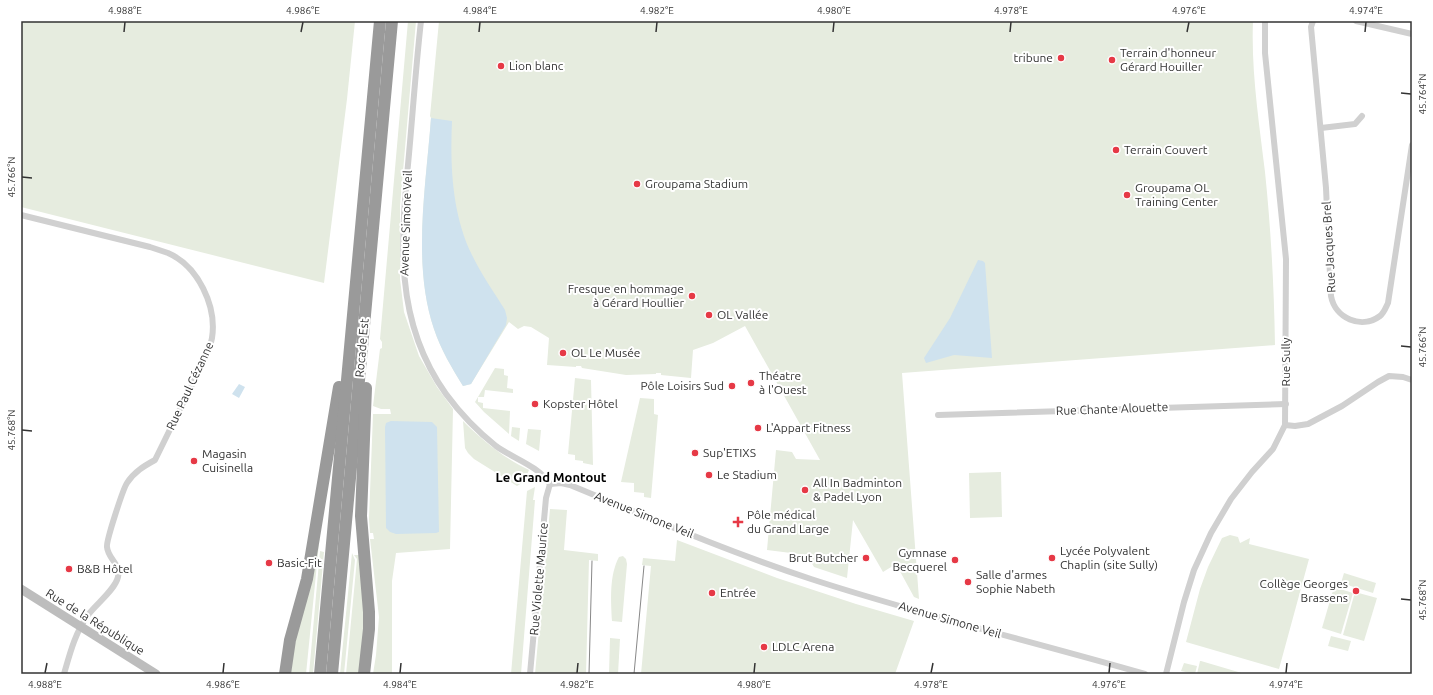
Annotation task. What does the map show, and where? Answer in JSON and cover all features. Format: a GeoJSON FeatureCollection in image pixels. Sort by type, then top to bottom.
{"type":"FeatureCollection","features":[{"type":"Feature","properties":{"kind":"highway","name":"Rocade Est"},"geometry":{"type":"LineString","coordinates":[[320,674],[380,21]]}},
{"type":"Feature","properties":{"kind":"highway","name":"Rocade Est"},"geometry":{"type":"LineString","coordinates":[[332,674],[392,21]]}},
{"type":"Feature","properties":{"kind":"highway"},"geometry":{"type":"LineString","coordinates":[[285,674],[287,655],[307,579],[343,356],[350,345]]}},
{"type":"Feature","properties":{"kind":"highway"},"geometry":{"type":"LineString","coordinates":[[360,367],[366,380],[361,516],[369,612],[369,630],[364,674]]}},
{"type":"Feature","properties":{"kind":"highway"},"geometry":{"type":"LineString","coordinates":[[280,674],[280,670],[287,655]]}},
{"type":"Feature","properties":{"kind":"main road","name":"Rue de la République"},"geometry":{"type":"LineString","coordinates":[[21,589],[156,674]]}},
{"type":"Feature","properties":{"kind":"street","name":"Avenue Simone Veil"},"geometry":{"type":"LineString","coordinates":[[421,21],[403,236],[404,279],[407,305],[422,353],[432,372],[445,393],[475,428],[496,446],[536,469],[544,475],[550,484],[561,483],[570,485],[673,528],[810,578],[905,608],[1145,674]]}},
{"type":"Feature","properties":{"kind":"street","name":"Rue Sully"},"geometry":{"type":"LineString","coordinates":[[1166,674],[1184,602],[1193,575],[1211,533],[1231,499],[1273,448],[1285,425],[1286,259],[1265,53],[1265,21]]}},
{"type":"Feature","properties":{"kind":"street","name":"Rue Jacques Brel"},"geometry":{"type":"LineString","coordinates":[[1313,21],[1311,28],[1327,202],[1331,296],[1332,303],[1339,313],[1350,320],[1366,323],[1381,316],[1388,303],[1412,146]]}},
{"type":"Feature","properties":{"kind":"street"},"geometry":{"type":"LineString","coordinates":[[1356,21],[1412,34]]}},
{"type":"Feature","properties":{"kind":"street"},"geometry":{"type":"LineString","coordinates":[[1321,128],[1354,124],[1362,116]]}},
{"type":"Feature","properties":{"kind":"street","name":"Rue Paul Cézanne"},"geometry":{"type":"LineString","coordinates":[[21,216],[150,247],[169,253],[186,265],[196,277],[205,292],[211,312],[212,339],[206,356],[155,460],[139,470],[126,484],[107,540],[108,552],[117,564],[118,577],[115,584],[88,615],[80,627],[73,640],[64,674]]}},
{"type":"Feature","properties":{"kind":"street"},"geometry":{"type":"LineString","coordinates":[[1285,425],[1295,426],[1308,424],[1342,406],[1389,376],[1403,376],[1412,380]]}},
{"type":"Feature","properties":{"kind":"street","name":"Rue Chante Alouette"},"geometry":{"type":"LineString","coordinates":[[938,415],[1286,404]]}},
{"type":"Feature","properties":{"kind":"street","name":"Rue Violette Maurice"},"geometry":{"type":"LineString","coordinates":[[530,674],[546,498],[550,484]]}},
{"type":"Feature","properties":{"kind":"shaded area"},"geometry":{"type":"Polygon","coordinates":[[[21,21],[355,21],[347,99],[324,283],[21,207],[21,21]]]}},
{"type":"Feature","properties":{"kind":"shaded area"},"geometry":{"type":"Polygon","coordinates":[[[408,21],[416,21],[400,206],[400,279],[404,312],[419,356],[437,387],[453,409],[450,549],[396,553],[392,581],[392,674],[373,674],[379,617],[370,539],[374,539],[373,533],[370,533],[369,519],[373,414],[391,414],[390,409],[381,409],[373,406],[380,349],[382,348],[382,342],[380,339],[408,21]]]}},
{"type":"Feature","properties":{"kind":"shaded area","name":"OL Vallée"},"geometry":{"type":"Polygon","coordinates":[[[439,21],[1253,21],[1254,78],[1271,237],[1275,345],[902,373],[919,599],[914,597],[896,564],[883,572],[853,520],[847,578],[814,567],[807,555],[767,550],[776,450],[792,452],[796,459],[820,460],[745,326],[713,343],[693,350],[691,378],[661,375],[661,373],[626,375],[582,368],[581,366],[547,365],[549,338],[531,327],[524,326],[518,329],[509,322],[471,384],[463,386],[447,359],[434,329],[427,304],[422,251],[422,225],[430,116],[439,21]]]}},
{"type":"Feature","properties":{"kind":"shaded area"},"geometry":{"type":"Polygon","coordinates":[[[495,368],[504,369],[504,375],[508,376],[507,388],[513,389],[513,393],[485,390],[484,397],[478,397],[478,402],[483,403],[483,408],[510,411],[509,434],[475,402],[495,368]]]}},
{"type":"Feature","properties":{"kind":"shaded area"},"geometry":{"type":"Polygon","coordinates":[[[575,378],[591,380],[593,465],[575,460],[575,455],[568,454],[575,378]]]}},
{"type":"Feature","properties":{"kind":"shaded area"},"geometry":{"type":"Polygon","coordinates":[[[640,398],[654,399],[654,414],[658,415],[651,498],[644,497],[644,493],[634,492],[634,483],[621,482],[640,398]]]}},
{"type":"Feature","properties":{"kind":"shaded area"},"geometry":{"type":"Polygon","coordinates":[[[463,421],[494,448],[529,470],[522,483],[517,486],[474,459],[468,453],[465,448],[463,421]]]}},
{"type":"Feature","properties":{"kind":"shaded area"},"geometry":{"type":"Polygon","coordinates":[[[512,427],[520,428],[519,441],[511,436],[512,427]]]}},
{"type":"Feature","properties":{"kind":"shaded area"},"geometry":{"type":"Polygon","coordinates":[[[528,429],[541,430],[539,451],[526,444],[528,429]]]}},
{"type":"Feature","properties":{"kind":"shaded area"},"geometry":{"type":"Polygon","coordinates":[[[1001,472],[1002,517],[970,518],[969,473],[1001,472]]]}},
{"type":"Feature","properties":{"kind":"shaded area"},"geometry":{"type":"Polygon","coordinates":[[[535,487],[521,674],[511,674],[527,491],[535,487]]]}},
{"type":"Feature","properties":{"kind":"shaded area"},"geometry":{"type":"Polygon","coordinates":[[[550,509],[567,510],[564,550],[598,554],[598,561],[589,560],[586,674],[535,674],[550,509]]]}},
{"type":"Feature","properties":{"kind":"shaded area"},"geometry":{"type":"Polygon","coordinates":[[[321,524],[306,674],[290,674],[291,662],[321,524]]]}},
{"type":"Feature","properties":{"kind":"shaded area"},"geometry":{"type":"Polygon","coordinates":[[[1230,535],[1238,537],[1240,543],[1250,538],[1249,544],[1309,559],[1279,669],[1186,642],[1200,589],[1208,567],[1222,538],[1230,535]]]}},
{"type":"Feature","properties":{"kind":"shaded area","name":"LDLC Arena"},"geometry":{"type":"Polygon","coordinates":[[[677,540],[777,578],[914,621],[895,674],[641,674],[651,566],[642,565],[643,558],[675,561],[677,540]]]}},
{"type":"Feature","properties":{"kind":"shaded area"},"geometry":{"type":"Polygon","coordinates":[[[320,551],[324,552],[313,674],[309,674],[320,551]]]}},
{"type":"Feature","properties":{"kind":"shaded area"},"geometry":{"type":"Polygon","coordinates":[[[352,553],[355,560],[344,674],[340,674],[352,553]]]}},
{"type":"Feature","properties":{"kind":"shaded area"},"geometry":{"type":"Polygon","coordinates":[[[354,555],[359,555],[366,608],[360,674],[346,674],[357,559],[354,555]]]}},
{"type":"Feature","properties":{"kind":"shaded area"},"geometry":{"type":"Polygon","coordinates":[[[623,556],[626,559],[627,564],[622,622],[612,621],[611,597],[612,580],[616,564],[619,557],[623,556]]]}},
{"type":"Feature","properties":{"kind":"shaded area"},"geometry":{"type":"Polygon","coordinates":[[[1344,573],[1376,583],[1373,593],[1341,583],[1344,573]]]}},
{"type":"Feature","properties":{"kind":"shaded area"},"geometry":{"type":"Polygon","coordinates":[[[1334,587],[1353,593],[1341,634],[1322,628],[1334,587]]]}},
{"type":"Feature","properties":{"kind":"shaded area"},"geometry":{"type":"Polygon","coordinates":[[[1355,592],[1377,598],[1364,641],[1343,635],[1355,592]]]}},
{"type":"Feature","properties":{"kind":"shaded area"},"geometry":{"type":"Polygon","coordinates":[[[1331,636],[1351,641],[1348,651],[1328,646],[1331,636]]]}},
{"type":"Feature","properties":{"kind":"shaded area"},"geometry":{"type":"Polygon","coordinates":[[[610,638],[620,639],[618,674],[609,674],[610,638]]]}},
{"type":"Feature","properties":{"kind":"shaded area"},"geometry":{"type":"Polygon","coordinates":[[[1201,661],[1245,674],[1197,674],[1201,661]]]}},
{"type":"Feature","properties":{"kind":"shaded area"},"geometry":{"type":"Polygon","coordinates":[[[1184,663],[1197,666],[1195,674],[1181,671],[1184,663]]]}},
{"type":"Feature","properties":{"kind":"water"},"geometry":{"type":"Polygon","coordinates":[[[431,118],[452,121],[452,172],[456,206],[460,223],[472,255],[483,276],[505,310],[507,318],[506,325],[471,384],[463,386],[440,344],[427,304],[422,252],[422,225],[431,118]]]}},
{"type":"Feature","properties":{"kind":"water"},"geometry":{"type":"Polygon","coordinates":[[[978,260],[985,263],[992,358],[954,355],[926,363],[924,358],[950,318],[978,260]]]}},
{"type":"Feature","properties":{"kind":"water"},"geometry":{"type":"Polygon","coordinates":[[[239,384],[245,387],[239,398],[232,394],[239,384]]]}},
{"type":"Feature","properties":{"kind":"water"},"geometry":{"type":"Polygon","coordinates":[[[391,421],[432,422],[437,427],[439,532],[396,534],[390,532],[386,528],[385,427],[386,423],[391,421]]]}},
{"type":"Feature","properties":{"kind":"tram line"},"geometry":{"type":"LineString","coordinates":[[589,674],[592,561]]}},
{"type":"Feature","properties":{"kind":"tram line"},"geometry":{"type":"LineString","coordinates":[[634,674],[644,566]]}},
{"type":"Feature","properties":{"kind":"place","name":"tribune"},"geometry":{"type":"Point","coordinates":[1061,58]}},
{"type":"Feature","properties":{"kind":"place","name":"Terrain d'honneur Gérard Houiller"},"geometry":{"type":"Point","coordinates":[1112,60]}},
{"type":"Feature","properties":{"kind":"place","name":"Lion blanc"},"geometry":{"type":"Point","coordinates":[501,66]}},
{"type":"Feature","properties":{"kind":"place","name":"Terrain Couvert"},"geometry":{"type":"Point","coordinates":[1116,150]}},
{"type":"Feature","properties":{"kind":"place","name":"Groupama Stadium"},"geometry":{"type":"Point","coordinates":[637,184]}},
{"type":"Feature","properties":{"kind":"place","name":"Groupama OL Training Center"},"geometry":{"type":"Point","coordinates":[1127,195]}},
{"type":"Feature","properties":{"kind":"place","name":"Fresque en hommage à Gérard Houllier"},"geometry":{"type":"Point","coordinates":[692,296]}},
{"type":"Feature","properties":{"kind":"place","name":"OL Vallée"},"geometry":{"type":"Point","coordinates":[709,315]}},
{"type":"Feature","properties":{"kind":"place","name":"OL Le Musée"},"geometry":{"type":"Point","coordinates":[563,353]}},
{"type":"Feature","properties":{"kind":"place","name":"Théatre à l'Ouest"},"geometry":{"type":"Point","coordinates":[751,383]}},
{"type":"Feature","properties":{"kind":"place","name":"Pôle Loisirs Sud"},"geometry":{"type":"Point","coordinates":[732,386]}},
{"type":"Feature","properties":{"kind":"place","name":"Kopster Hôtel"},"geometry":{"type":"Point","coordinates":[535,404]}},
{"type":"Feature","properties":{"kind":"place","name":"L'Appart Fitness"},"geometry":{"type":"Point","coordinates":[758,428]}},
{"type":"Feature","properties":{"kind":"place","name":"Sup'ETIXS"},"geometry":{"type":"Point","coordinates":[695,453]}},
{"type":"Feature","properties":{"kind":"place","name":"Magasin Cuisinella"},"geometry":{"type":"Point","coordinates":[194,461]}},
{"type":"Feature","properties":{"kind":"place","name":"Le Stadium"},"geometry":{"type":"Point","coordinates":[709,475]}},
{"type":"Feature","properties":{"kind":"place","name":"All In Badminton & Padel Lyon"},"geometry":{"type":"Point","coordinates":[805,490]}},
{"type":"Feature","properties":{"kind":"place","name":"Pôle médical du Grand Large"},"geometry":{"type":"Point","coordinates":[738,522]}},
{"type":"Feature","properties":{"kind":"place","name":"Brut Butcher"},"geometry":{"type":"Point","coordinates":[866,558]}},
{"type":"Feature","properties":{"kind":"place","name":"Lycée Polyvalent Chaplin (site Sully)"},"geometry":{"type":"Point","coordinates":[1052,558]}},
{"type":"Feature","properties":{"kind":"place","name":"Gymnase Becquerel"},"geometry":{"type":"Point","coordinates":[955,560]}},
{"type":"Feature","properties":{"kind":"place","name":"Basic-Fit"},"geometry":{"type":"Point","coordinates":[269,563]}},
{"type":"Feature","properties":{"kind":"place","name":"B&B Hôtel"},"geometry":{"type":"Point","coordinates":[69,569]}},
{"type":"Feature","properties":{"kind":"place","name":"Salle d'armes Sophie Nabeth"},"geometry":{"type":"Point","coordinates":[968,582]}},
{"type":"Feature","properties":{"kind":"place","name":"Collège Georges Brassens"},"geometry":{"type":"Point","coordinates":[1356,591]}},
{"type":"Feature","properties":{"kind":"place","name":"Entrée"},"geometry":{"type":"Point","coordinates":[712,593]}},
{"type":"Feature","properties":{"kind":"place","name":"LDLC Arena"},"geometry":{"type":"Point","coordinates":[764,647]}},
{"type":"Feature","properties":{"kind":"district","name":"Le Grand Montout"},"geometry":{"type":"Point","coordinates":[551,477]}}]}
